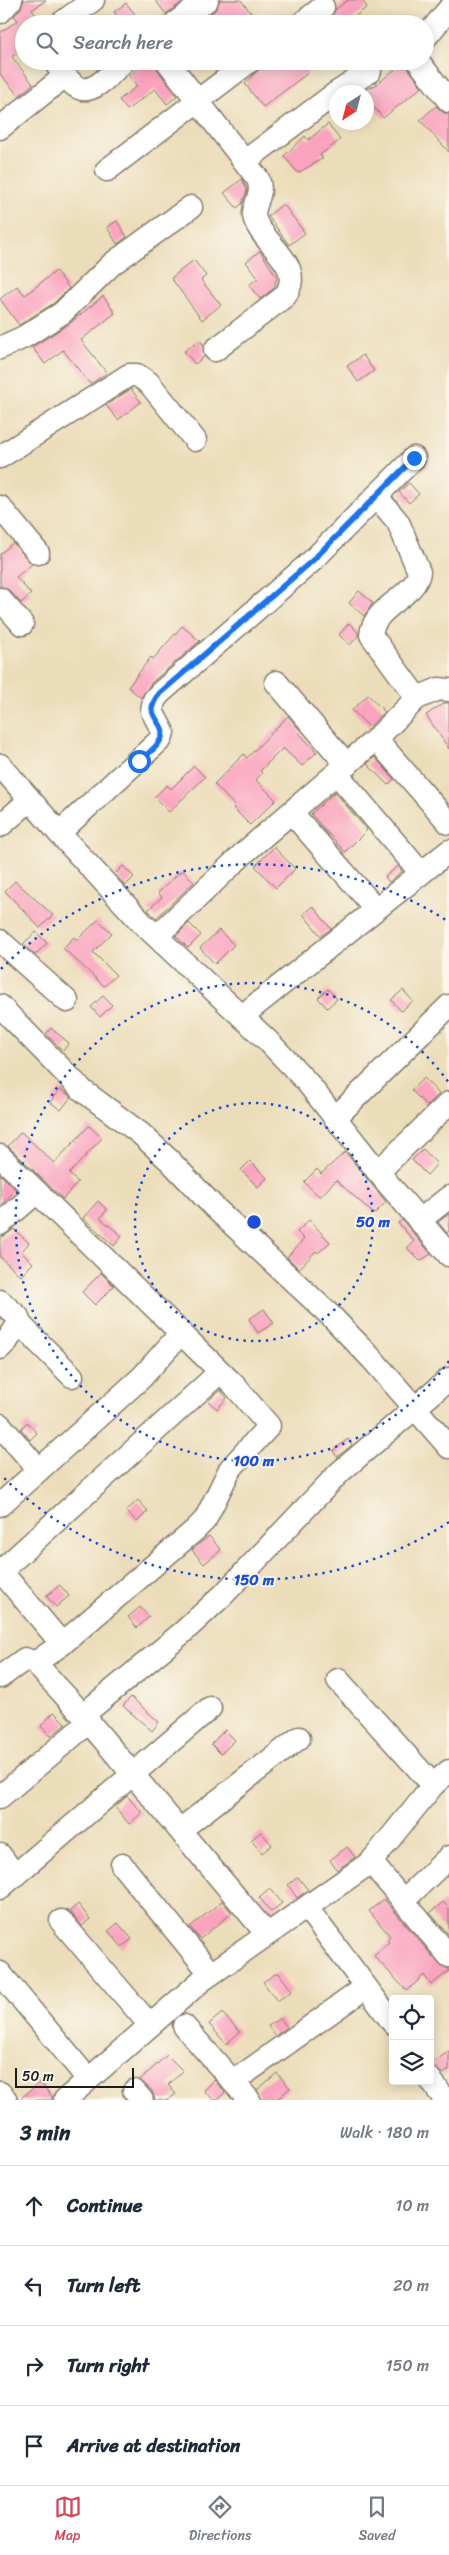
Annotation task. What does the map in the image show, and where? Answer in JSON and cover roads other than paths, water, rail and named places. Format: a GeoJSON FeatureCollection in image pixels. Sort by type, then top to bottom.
{"type":"FeatureCollection","features":[{"type":"Feature","properties":{"kind":"street"},"geometry":{"type":"LineString","coordinates":[[0,12],[12,0]]}},
{"type":"Feature","properties":{"kind":"street"},"geometry":{"type":"LineString","coordinates":[[72,15],[93,0]]}},
{"type":"Feature","properties":{"kind":"street"},"geometry":{"type":"LineString","coordinates":[[186,15],[207,0]]}},
{"type":"Feature","properties":{"kind":"street"},"geometry":{"type":"LineString","coordinates":[[313,15],[323,8]]}},
{"type":"Feature","properties":{"kind":"street"},"geometry":{"type":"LineString","coordinates":[[434,27],[449,9]]}},
{"type":"Feature","properties":{"kind":"street"},"geometry":{"type":"LineString","coordinates":[[0,128],[59,70]]}},
{"type":"Feature","properties":{"kind":"street"},"geometry":{"type":"LineString","coordinates":[[61,70],[78,88],[88,89],[99,84],[114,70]]}},
{"type":"Feature","properties":{"kind":"street"},"geometry":{"type":"LineString","coordinates":[[174,70],[245,161],[261,187],[262,192],[254,214],[255,220],[287,265],[293,278],[291,287],[285,296],[215,350]]}},
{"type":"Feature","properties":{"kind":"street"},"geometry":{"type":"LineString","coordinates":[[106,170],[238,70]]}},
{"type":"Feature","properties":{"kind":"street"},"geometry":{"type":"LineString","coordinates":[[425,70],[449,101]]}},
{"type":"Feature","properties":{"kind":"street"},"geometry":{"type":"LineString","coordinates":[[349,85],[370,71]]}},
{"type":"Feature","properties":{"kind":"street"},"geometry":{"type":"LineString","coordinates":[[245,161],[329,99]]}},
{"type":"Feature","properties":{"kind":"street"},"geometry":{"type":"LineString","coordinates":[[0,348],[24,337],[62,313],[112,264],[191,207]]}},
{"type":"Feature","properties":{"kind":"street"},"geometry":{"type":"LineString","coordinates":[[0,457],[129,375],[137,375],[144,378],[195,440]]}},
{"type":"Feature","properties":{"kind":"street"},"geometry":{"type":"LineString","coordinates":[[59,833],[161,739],[162,732],[152,710],[154,700],[160,693],[218,641],[280,590],[414,458]]}},
{"type":"Feature","properties":{"kind":"street"},"geometry":{"type":"LineString","coordinates":[[376,496],[398,522],[419,572],[414,585],[392,602],[379,617],[371,635],[417,698]]}},
{"type":"Feature","properties":{"kind":"street"},"geometry":{"type":"LineString","coordinates":[[0,507],[38,553]]}},
{"type":"Feature","properties":{"kind":"street"},"geometry":{"type":"LineString","coordinates":[[0,598],[22,624]]}},
{"type":"Feature","properties":{"kind":"street"},"geometry":{"type":"LineString","coordinates":[[276,682],[421,873]]}},
{"type":"Feature","properties":{"kind":"street"},"geometry":{"type":"LineString","coordinates":[[158,935],[244,852],[292,813],[376,739],[417,698],[439,689],[449,690]]}},
{"type":"Feature","properties":{"kind":"street"},"geometry":{"type":"LineString","coordinates":[[376,739],[449,824]]}},
{"type":"Feature","properties":{"kind":"street"},"geometry":{"type":"LineString","coordinates":[[0,765],[59,833],[142,922],[242,1016],[306,1081],[378,1172],[449,1255]]}},
{"type":"Feature","properties":{"kind":"street"},"geometry":{"type":"LineString","coordinates":[[0,826],[30,800]]}},
{"type":"Feature","properties":{"kind":"street"},"geometry":{"type":"LineString","coordinates":[[292,813],[376,909]]}},
{"type":"Feature","properties":{"kind":"street"},"geometry":{"type":"LineString","coordinates":[[242,1016],[449,851]]}},
{"type":"Feature","properties":{"kind":"street"},"geometry":{"type":"LineString","coordinates":[[0,941],[67,1000]]}},
{"type":"Feature","properties":{"kind":"street"},"geometry":{"type":"LineString","coordinates":[[0,1006],[82,1090],[141,1134],[332,1317],[374,1360],[449,1447]]}},
{"type":"Feature","properties":{"kind":"street"},"geometry":{"type":"LineString","coordinates":[[335,1118],[449,1006]]}},
{"type":"Feature","properties":{"kind":"street"},"geometry":{"type":"LineString","coordinates":[[378,1172],[449,1103]]}},
{"type":"Feature","properties":{"kind":"street"},"geometry":{"type":"LineString","coordinates":[[0,1156],[220,1372],[269,1426],[230,1469],[205,1520],[62,1644],[35,1663]]}},
{"type":"Feature","properties":{"kind":"street"},"geometry":{"type":"LineString","coordinates":[[0,1224],[36,1192]]}},
{"type":"Feature","properties":{"kind":"street"},"geometry":{"type":"LineString","coordinates":[[420,1221],[449,1196]]}},
{"type":"Feature","properties":{"kind":"street"},"geometry":{"type":"LineString","coordinates":[[0,1301],[18,1317],[19,1322],[72,1376]]}},
{"type":"Feature","properties":{"kind":"street"},"geometry":{"type":"LineString","coordinates":[[0,1348],[7,1341],[19,1322]]}},
{"type":"Feature","properties":{"kind":"street"},"geometry":{"type":"LineString","coordinates":[[0,1505],[142,1377],[181,1334]]}},
{"type":"Feature","properties":{"kind":"street"},"geometry":{"type":"LineString","coordinates":[[62,1644],[1,1570],[220,1372]]}},
{"type":"Feature","properties":{"kind":"street"},"geometry":{"type":"LineString","coordinates":[[0,1797],[222,1596],[310,1501],[449,1378]]}},
{"type":"Feature","properties":{"kind":"street"},"geometry":{"type":"LineString","coordinates":[[0,1425],[39,1470]]}},
{"type":"Feature","properties":{"kind":"street"},"geometry":{"type":"LineString","coordinates":[[0,1677],[20,1661],[25,1659],[35,1663],[86,1718],[266,1933]]}},
{"type":"Feature","properties":{"kind":"street"},"geometry":{"type":"LineString","coordinates":[[65,2100],[149,2024],[211,1974],[266,1933],[307,1908],[370,1862],[441,1778],[338,1680]]}},
{"type":"Feature","properties":{"kind":"street"},"geometry":{"type":"LineString","coordinates":[[0,1855],[8,1882],[210,1708]]}},
{"type":"Feature","properties":{"kind":"street"},"geometry":{"type":"LineString","coordinates":[[180,1830],[299,1738]]}},
{"type":"Feature","properties":{"kind":"street"},"geometry":{"type":"LineString","coordinates":[[403,1901],[449,1857]]}},
{"type":"Feature","properties":{"kind":"street"},"geometry":{"type":"LineString","coordinates":[[370,1862],[448,1953]]}},
{"type":"Feature","properties":{"kind":"street"},"geometry":{"type":"LineString","coordinates":[[122,1865],[211,1974]]}},
{"type":"Feature","properties":{"kind":"street"},"geometry":{"type":"LineString","coordinates":[[307,1908],[389,2018]]}},
{"type":"Feature","properties":{"kind":"street"},"geometry":{"type":"LineString","coordinates":[[61,1921],[149,2024]]}},
{"type":"Feature","properties":{"kind":"street"},"geometry":{"type":"LineString","coordinates":[[0,1973],[88,2079]]}},
{"type":"Feature","properties":{"kind":"street"},"geometry":{"type":"LineString","coordinates":[[184,2026],[237,2093],[366,1986]]}},
{"type":"Feature","properties":{"kind":"street"},"geometry":{"type":"LineString","coordinates":[[434,2084],[445,2100]]}},
{"type":"Feature","properties":{"kind":"street"},"geometry":{"type":"LineString","coordinates":[[0,2093],[6,2100]]}}]}
